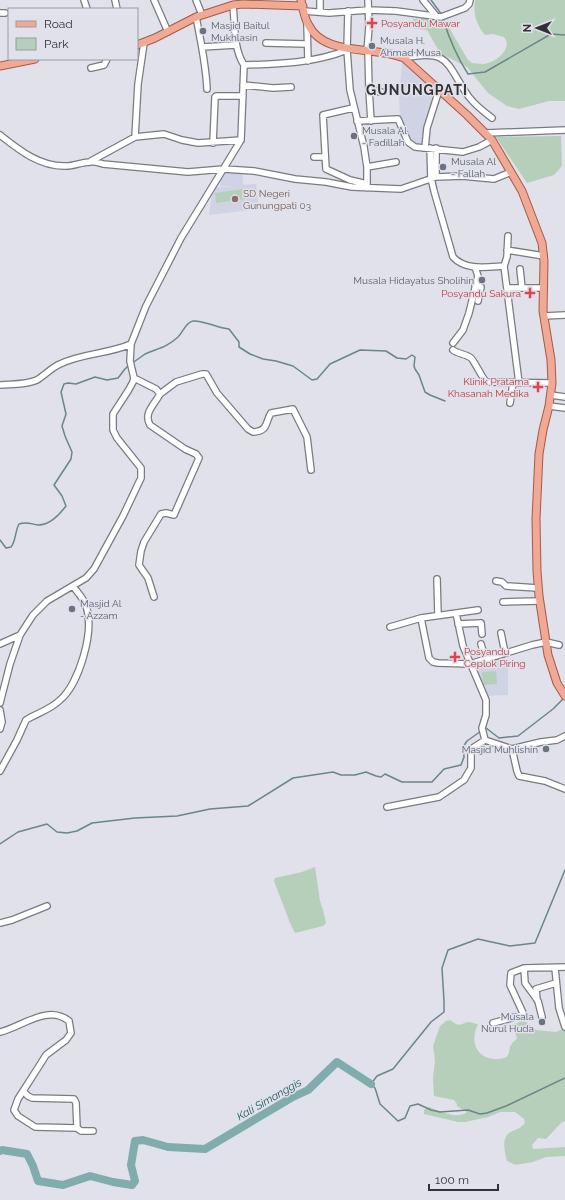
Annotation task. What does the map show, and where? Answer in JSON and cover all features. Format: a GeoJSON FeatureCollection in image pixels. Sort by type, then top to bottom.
{"type":"FeatureCollection","features":[{"type":"Feature","properties":{"kind":"main road"},"geometry":{"type":"LineString","coordinates":[[141,44],[199,16],[231,4],[303,5],[308,24],[322,41],[347,49],[396,55],[404,58],[492,140],[522,191],[540,238],[544,256],[544,316],[551,360],[552,383],[549,406],[542,430],[539,454],[536,519],[538,588],[539,601],[552,670],[557,683],[565,696]]}},
{"type":"Feature","properties":{"kind":"main road"},"geometry":{"type":"LineString","coordinates":[[0,66],[30,60]]}},
{"type":"Feature","properties":{"kind":"street"},"geometry":{"type":"LineString","coordinates":[[154,0],[168,32]]}},
{"type":"Feature","properties":{"kind":"street"},"geometry":{"type":"LineString","coordinates":[[196,0],[207,89]]}},
{"type":"Feature","properties":{"kind":"street"},"geometry":{"type":"LineString","coordinates":[[320,0],[320,12]]}},
{"type":"Feature","properties":{"kind":"street"},"geometry":{"type":"LineString","coordinates":[[368,0],[368,90],[371,120]]}},
{"type":"Feature","properties":{"kind":"street"},"geometry":{"type":"LineString","coordinates":[[423,0],[441,17]]}},
{"type":"Feature","properties":{"kind":"street"},"geometry":{"type":"LineString","coordinates":[[303,5],[320,12],[329,13],[368,10],[396,11],[441,17],[466,8],[470,0]]}},
{"type":"Feature","properties":{"kind":"street"},"geometry":{"type":"LineString","coordinates":[[0,703],[10,664],[20,635],[39,607],[86,578],[94,569],[123,516],[141,478],[141,468],[116,438],[112,424],[113,414],[131,387],[134,378],[131,364],[131,344],[146,306],[178,245],[241,140],[244,65],[240,58],[236,44],[231,4]]}},
{"type":"Feature","properties":{"kind":"street"},"geometry":{"type":"LineString","coordinates":[[348,11],[347,49],[350,90],[353,108],[364,147],[367,167],[367,186]]}},
{"type":"Feature","properties":{"kind":"street"},"geometry":{"type":"LineString","coordinates":[[308,24],[308,61]]}},
{"type":"Feature","properties":{"kind":"street"},"geometry":{"type":"LineString","coordinates":[[266,43],[307,44]]}},
{"type":"Feature","properties":{"kind":"street"},"geometry":{"type":"LineString","coordinates":[[135,137],[141,44]]}},
{"type":"Feature","properties":{"kind":"street"},"geometry":{"type":"LineString","coordinates":[[202,47],[236,44]]}},
{"type":"Feature","properties":{"kind":"street"},"geometry":{"type":"LineString","coordinates":[[244,65],[280,64],[308,61],[339,54],[347,49]]}},
{"type":"Feature","properties":{"kind":"street"},"geometry":{"type":"LineString","coordinates":[[404,58],[434,55],[447,63],[470,98],[492,118]]}},
{"type":"Feature","properties":{"kind":"street"},"geometry":{"type":"LineString","coordinates":[[91,68],[104,65],[106,60]]}},
{"type":"Feature","properties":{"kind":"street"},"geometry":{"type":"LineString","coordinates":[[243,85],[273,88],[290,87]]}},
{"type":"Feature","properties":{"kind":"street"},"geometry":{"type":"LineString","coordinates":[[368,90],[381,92]]}},
{"type":"Feature","properties":{"kind":"street"},"geometry":{"type":"LineString","coordinates":[[439,90],[427,128],[434,178],[434,191],[454,257],[460,264],[475,267],[504,266]]}},
{"type":"Feature","properties":{"kind":"street"},"geometry":{"type":"LineString","coordinates":[[213,143],[215,97],[243,96]]}},
{"type":"Feature","properties":{"kind":"street"},"geometry":{"type":"LineString","coordinates":[[326,182],[323,115],[353,108]]}},
{"type":"Feature","properties":{"kind":"street"},"geometry":{"type":"LineString","coordinates":[[357,121],[398,119],[408,142],[413,147],[463,152],[479,147],[492,140]]}},
{"type":"Feature","properties":{"kind":"street"},"geometry":{"type":"LineString","coordinates":[[486,133],[565,130]]}},
{"type":"Feature","properties":{"kind":"street"},"geometry":{"type":"LineString","coordinates":[[0,135],[28,156],[52,165],[68,166],[91,161],[135,137],[164,134],[198,143],[241,140]]}},
{"type":"Feature","properties":{"kind":"street"},"geometry":{"type":"LineString","coordinates":[[314,157],[325,157]]}},
{"type":"Feature","properties":{"kind":"street"},"geometry":{"type":"LineString","coordinates":[[91,161],[103,164],[181,172],[224,169],[254,171],[295,179],[326,182],[352,187],[367,186],[401,189],[434,178],[462,176],[494,179],[511,172]]}},
{"type":"Feature","properties":{"kind":"street"},"geometry":{"type":"LineString","coordinates":[[367,167],[396,162]]}},
{"type":"Feature","properties":{"kind":"street"},"geometry":{"type":"LineString","coordinates":[[326,169],[367,186]]}},
{"type":"Feature","properties":{"kind":"street"},"geometry":{"type":"LineString","coordinates":[[508,236],[507,257],[504,266],[516,383],[510,403]]}},
{"type":"Feature","properties":{"kind":"street"},"geometry":{"type":"LineString","coordinates":[[507,250],[544,256]]}},
{"type":"Feature","properties":{"kind":"street"},"geometry":{"type":"LineString","coordinates":[[453,343],[463,330],[466,323],[478,276],[475,267]]}},
{"type":"Feature","properties":{"kind":"street"},"geometry":{"type":"LineString","coordinates":[[520,269],[522,288]]}},
{"type":"Feature","properties":{"kind":"street"},"geometry":{"type":"LineString","coordinates":[[475,286],[481,287],[478,302]]}},
{"type":"Feature","properties":{"kind":"street"},"geometry":{"type":"LineString","coordinates":[[507,288],[544,288]]}},
{"type":"Feature","properties":{"kind":"street"},"geometry":{"type":"LineString","coordinates":[[544,316],[565,315]]}},
{"type":"Feature","properties":{"kind":"street"},"geometry":{"type":"LineString","coordinates":[[0,385],[35,381],[60,364],[92,354],[119,350],[131,344]]}},
{"type":"Feature","properties":{"kind":"street"},"geometry":{"type":"LineString","coordinates":[[453,350],[473,359],[477,370],[486,382],[552,383]]}},
{"type":"Feature","properties":{"kind":"street"},"geometry":{"type":"LineString","coordinates":[[154,597],[148,578],[139,565],[141,550],[161,514],[166,513],[174,515],[199,458],[196,454],[173,441],[149,422],[148,415],[160,394],[176,382],[206,374],[217,393],[248,429],[253,432],[257,432],[265,428],[271,413],[293,409],[307,437],[311,470]]}},
{"type":"Feature","properties":{"kind":"street"},"geometry":{"type":"LineString","coordinates":[[134,378],[154,388],[160,394]]}},
{"type":"Feature","properties":{"kind":"street"},"geometry":{"type":"LineString","coordinates":[[551,395],[565,397]]}},
{"type":"Feature","properties":{"kind":"street"},"geometry":{"type":"LineString","coordinates":[[549,406],[565,408]]}},
{"type":"Feature","properties":{"kind":"street"},"geometry":{"type":"LineString","coordinates":[[437,579],[438,615]]}},
{"type":"Feature","properties":{"kind":"street"},"geometry":{"type":"LineString","coordinates":[[496,581],[502,582],[506,586],[538,588]]}},
{"type":"Feature","properties":{"kind":"street"},"geometry":{"type":"LineString","coordinates":[[0,771],[26,720],[48,709],[60,700],[68,692],[78,671],[85,649],[89,628],[86,606],[73,586]]}},
{"type":"Feature","properties":{"kind":"street"},"geometry":{"type":"LineString","coordinates":[[503,602],[539,601]]}},
{"type":"Feature","properties":{"kind":"street"},"geometry":{"type":"LineString","coordinates":[[390,627],[421,618],[478,610]]}},
{"type":"Feature","properties":{"kind":"street"},"geometry":{"type":"LineString","coordinates":[[456,613],[463,646],[486,700],[486,715],[482,731],[486,740],[512,749],[557,740],[565,736]]}},
{"type":"Feature","properties":{"kind":"street"},"geometry":{"type":"LineString","coordinates":[[421,618],[430,660],[438,663],[470,664],[546,642],[559,645]]}},
{"type":"Feature","properties":{"kind":"street"},"geometry":{"type":"LineString","coordinates":[[458,624],[482,623],[482,634]]}},
{"type":"Feature","properties":{"kind":"street"},"geometry":{"type":"LineString","coordinates":[[501,633],[505,653]]}},
{"type":"Feature","properties":{"kind":"street"},"geometry":{"type":"LineString","coordinates":[[0,644],[20,635]]}},
{"type":"Feature","properties":{"kind":"street"},"geometry":{"type":"LineString","coordinates":[[481,644],[483,651],[490,655],[491,658]]}},
{"type":"Feature","properties":{"kind":"street"},"geometry":{"type":"LineString","coordinates":[[0,710],[2,722],[0,729]]}},
{"type":"Feature","properties":{"kind":"street"},"geometry":{"type":"LineString","coordinates":[[387,807],[439,797],[464,780],[471,768],[471,748],[486,740]]}},
{"type":"Feature","properties":{"kind":"street"},"geometry":{"type":"LineString","coordinates":[[512,749],[519,776],[544,781],[565,789]]}},
{"type":"Feature","properties":{"kind":"street"},"geometry":{"type":"LineString","coordinates":[[0,923],[12,920],[47,906]]}},
{"type":"Feature","properties":{"kind":"street"},"geometry":{"type":"LineString","coordinates":[[492,1023],[522,1015],[522,1011],[510,985],[509,980],[512,972],[524,968],[565,968]]}},
{"type":"Feature","properties":{"kind":"street"},"geometry":{"type":"LineString","coordinates":[[524,968],[525,983],[538,1002]]}},
{"type":"Feature","properties":{"kind":"street"},"geometry":{"type":"LineString","coordinates":[[555,968],[556,983],[565,1027]]}},
{"type":"Feature","properties":{"kind":"street"},"geometry":{"type":"LineString","coordinates":[[542,1017],[536,989],[556,983]]}},
{"type":"Feature","properties":{"kind":"street"},"geometry":{"type":"LineString","coordinates":[[0,1032],[44,1015],[62,1017],[69,1021],[71,1030],[69,1036],[46,1056],[23,1091],[14,1108],[14,1113],[35,1127],[76,1128],[81,1131],[93,1131]]}},
{"type":"Feature","properties":{"kind":"street"},"geometry":{"type":"LineString","coordinates":[[23,1091],[32,1098],[74,1099],[76,1103],[76,1128]]}},
{"type":"Feature","properties":{"kind":"shaded area"},"geometry":{"type":"Polygon","coordinates":[[[402,62],[434,88],[437,98],[424,147],[409,142],[400,116],[399,96],[402,62]]]}},
{"type":"Feature","properties":{"kind":"shaded area","name":"SD Negeri Gunungpati 03"},"geometry":{"type":"Polygon","coordinates":[[[225,173],[242,173],[243,185],[256,184],[259,209],[209,215],[213,188],[234,186],[220,186],[221,180],[225,173]]]}},
{"type":"Feature","properties":{"kind":"shaded area"},"geometry":{"type":"Polygon","coordinates":[[[501,652],[501,659],[505,659],[505,667],[508,668],[508,695],[485,696],[471,662],[501,652]]]}},
{"type":"Feature","properties":{"kind":"green space"},"geometry":{"type":"Polygon","coordinates":[[[475,0],[565,0],[565,101],[549,101],[519,109],[507,106],[488,93],[467,67],[440,53],[427,30],[411,28],[413,19],[428,18],[445,21],[468,60],[472,63],[480,64],[492,62],[500,57],[506,49],[506,41],[504,37],[493,34],[485,35],[479,27],[476,19],[474,10],[475,0]]]}},
{"type":"Feature","properties":{"kind":"green space"},"geometry":{"type":"Polygon","coordinates":[[[561,136],[562,166],[554,175],[527,183],[496,137],[561,136]]]}},
{"type":"Feature","properties":{"kind":"green space"},"geometry":{"type":"Polygon","coordinates":[[[244,189],[245,199],[216,203],[215,193],[244,189]]]}},
{"type":"Feature","properties":{"kind":"green space"},"geometry":{"type":"Polygon","coordinates":[[[496,671],[497,684],[483,685],[482,672],[496,671]]]}},
{"type":"Feature","properties":{"kind":"green space"},"geometry":{"type":"Polygon","coordinates":[[[315,867],[320,901],[326,923],[323,926],[295,933],[274,881],[275,878],[302,872],[315,867]]]}},
{"type":"Feature","properties":{"kind":"green space"},"geometry":{"type":"Polygon","coordinates":[[[450,1020],[459,1025],[468,1022],[478,1024],[474,1036],[476,1047],[483,1055],[488,1058],[495,1059],[508,1056],[510,1047],[517,1038],[512,1025],[522,1021],[526,1022],[536,1030],[556,1032],[565,1028],[565,1121],[561,1123],[546,1139],[538,1138],[532,1145],[533,1149],[565,1147],[565,1156],[546,1157],[533,1162],[515,1165],[507,1161],[504,1146],[505,1139],[509,1133],[521,1127],[525,1123],[524,1119],[515,1112],[500,1112],[488,1117],[465,1122],[458,1122],[424,1114],[424,1110],[429,1107],[453,1115],[467,1112],[457,1106],[454,1100],[434,1096],[433,1078],[435,1061],[433,1046],[440,1026],[446,1021],[450,1020]]]}},
{"type":"Feature","properties":{"kind":"waterway"},"geometry":{"type":"LineString","coordinates":[[431,0],[442,15]]}},
{"type":"Feature","properties":{"kind":"waterway"},"geometry":{"type":"LineString","coordinates":[[443,19],[460,61],[468,74],[485,72],[551,34],[565,35]]}},
{"type":"Feature","properties":{"kind":"waterway"},"geometry":{"type":"LineString","coordinates":[[132,363],[145,354],[170,343],[178,337],[188,323],[197,321],[229,329],[239,342],[239,347],[250,354],[263,359],[293,366],[312,380],[317,379],[330,364],[360,350],[386,351],[397,358],[406,359],[412,355],[415,357],[414,366],[425,392],[445,401]]}},
{"type":"Feature","properties":{"kind":"waterway"},"geometry":{"type":"LineString","coordinates":[[0,540],[6,548],[11,547],[19,524],[27,523],[42,525],[57,516],[66,506],[62,496],[54,485],[71,459],[72,452],[62,426],[66,414],[61,392],[64,384],[76,384],[95,377],[107,380],[118,378],[129,365]]}},
{"type":"Feature","properties":{"kind":"waterway"},"geometry":{"type":"LineString","coordinates":[[484,729],[486,728],[499,738],[518,736],[553,709],[564,698]]}},
{"type":"Feature","properties":{"kind":"waterway"},"geometry":{"type":"LineString","coordinates":[[0,844],[18,832],[47,824],[57,832],[67,833],[77,831],[92,823],[135,818],[177,816],[210,809],[248,806],[293,778],[333,772],[341,775],[355,775],[366,772],[381,777],[385,774],[402,782],[432,782],[444,769],[461,765],[464,757],[463,747],[467,741],[481,731]]}},
{"type":"Feature","properties":{"kind":"waterway"},"geometry":{"type":"LineString","coordinates":[[565,870],[535,943],[510,946],[478,939],[448,950],[442,968],[444,1012],[431,1022],[393,1069],[377,1076],[371,1084],[375,1088],[380,1104],[398,1121],[405,1118],[410,1106],[418,1104],[440,1112],[468,1110],[480,1114],[487,1113],[506,1106],[565,1078]]}},
{"type":"Feature","properties":{"kind":"waterway","name":"Kali Simanggis"},"geometry":{"type":"LineString","coordinates":[[0,1151],[2,1150],[27,1154],[38,1181],[63,1185],[90,1176],[132,1185],[135,1181],[131,1165],[135,1141],[143,1140],[168,1147],[205,1149],[291,1098],[308,1090],[337,1062],[371,1084]]}},
{"type":"Feature","properties":{"kind":"place","name":"Posyandu Mawar"},"geometry":{"type":"Point","coordinates":[372,23]}},
{"type":"Feature","properties":{"kind":"place","name":"Masjid Baitul Mukhlasin"},"geometry":{"type":"Point","coordinates":[203,31]}},
{"type":"Feature","properties":{"kind":"place","name":"Musala H. Ahmad Musa"},"geometry":{"type":"Point","coordinates":[372,46]}},
{"type":"Feature","properties":{"kind":"place","name":"Musala Al - Fadillah"},"geometry":{"type":"Point","coordinates":[354,136]}},
{"type":"Feature","properties":{"kind":"place","name":"Musala Al - Fallah"},"geometry":{"type":"Point","coordinates":[443,167]}},
{"type":"Feature","properties":{"kind":"place","name":"SD Negeri Gunungpati 03"},"geometry":{"type":"Point","coordinates":[235,199]}},
{"type":"Feature","properties":{"kind":"place","name":"Musala Hidayatus Sholihin"},"geometry":{"type":"Point","coordinates":[482,280]}},
{"type":"Feature","properties":{"kind":"place","name":"Posyandu Sakura"},"geometry":{"type":"Point","coordinates":[530,293]}},
{"type":"Feature","properties":{"kind":"place","name":"Klinik Pratama Khasanah Medika"},"geometry":{"type":"Point","coordinates":[538,387]}},
{"type":"Feature","properties":{"kind":"place","name":"Masjid Al - Azzam"},"geometry":{"type":"Point","coordinates":[72,609]}},
{"type":"Feature","properties":{"kind":"place","name":"Posyandu Ceplok Piring"},"geometry":{"type":"Point","coordinates":[455,657]}},
{"type":"Feature","properties":{"kind":"place","name":"Masjid Muhlishin"},"geometry":{"type":"Point","coordinates":[546,749]}},
{"type":"Feature","properties":{"kind":"place","name":"Musala Nurul Huda"},"geometry":{"type":"Point","coordinates":[542,1022]}},
{"type":"Feature","properties":{"kind":"district","name":"GUNUNGPATI"},"geometry":{"type":"Point","coordinates":[417,90]}}]}
